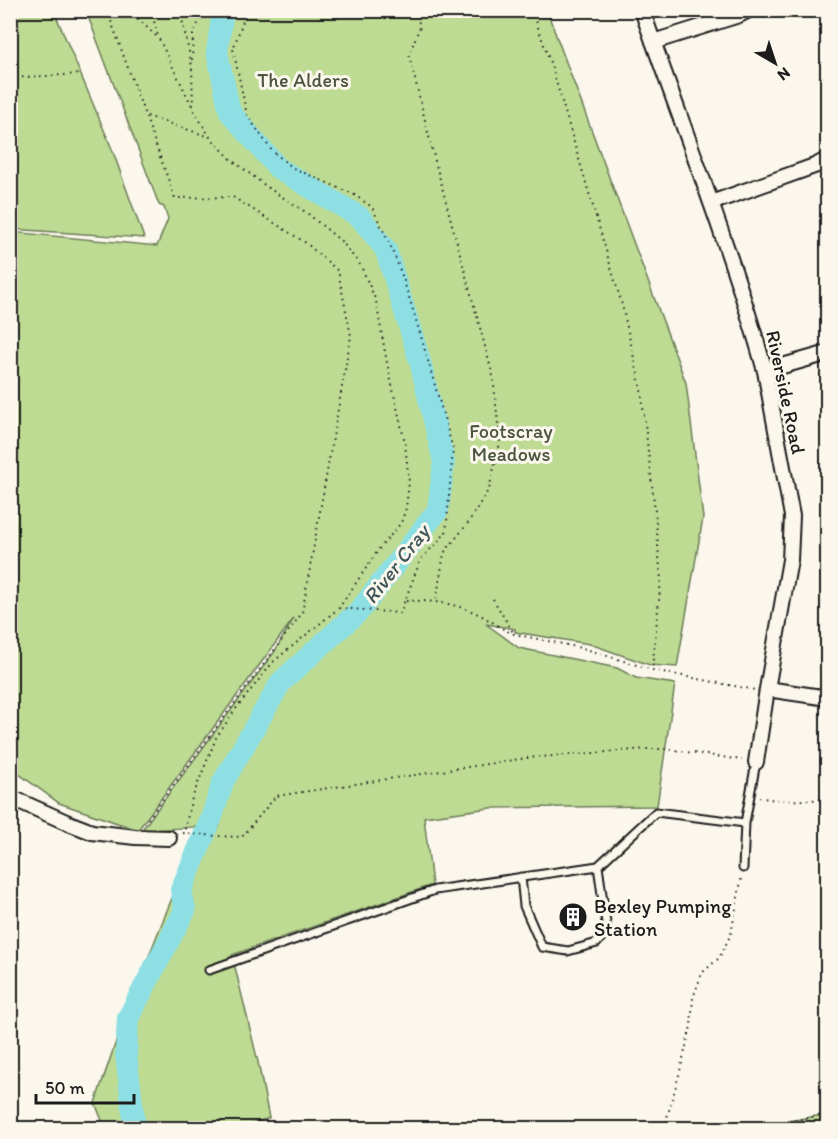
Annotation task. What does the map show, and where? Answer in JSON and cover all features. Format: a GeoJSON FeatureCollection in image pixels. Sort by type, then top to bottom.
{"type":"FeatureCollection","features":[{"type":"Feature","properties":{"kind":"street","name":"Riverside Road"},"geometry":{"type":"LineString","coordinates":[[642,10],[745,303],[765,371],[792,516],[790,560],[756,762]]}},
{"type":"Feature","properties":{"kind":"street"},"geometry":{"type":"LineString","coordinates":[[653,42],[749,10]]}},
{"type":"Feature","properties":{"kind":"street"},"geometry":{"type":"LineString","coordinates":[[711,203],[828,159]]}},
{"type":"Feature","properties":{"kind":"street"},"geometry":{"type":"LineString","coordinates":[[765,371],[828,353]]}},
{"type":"Feature","properties":{"kind":"street"},"geometry":{"type":"LineString","coordinates":[[767,690],[828,698]]}},
{"type":"Feature","properties":{"kind":"street"},"geometry":{"type":"LineString","coordinates":[[10,796],[92,834],[169,838]]}},
{"type":"Feature","properties":{"kind":"lane","name":"Riverside Road"},"geometry":{"type":"LineString","coordinates":[[743,868],[745,823],[756,762]]}},
{"type":"Feature","properties":{"kind":"lane"},"geometry":{"type":"LineString","coordinates":[[209,970],[435,890],[598,866],[656,812],[745,823]]}},
{"type":"Feature","properties":{"kind":"lane"},"geometry":{"type":"LineString","coordinates":[[521,877],[524,906],[542,947],[568,951],[597,943],[607,930],[598,866]]}},
{"type":"Feature","properties":{"kind":"path"},"geometry":{"type":"LineString","coordinates":[[107,10],[175,198],[233,197],[306,243],[338,271],[351,336],[302,613],[135,837]]}},
{"type":"Feature","properties":{"kind":"path"},"geometry":{"type":"LineString","coordinates":[[129,10],[159,39]]}},
{"type":"Feature","properties":{"kind":"path"},"geometry":{"type":"LineString","coordinates":[[151,10],[159,39],[210,137],[232,160],[267,187],[307,213],[342,242],[361,266],[376,301],[405,443],[409,482],[406,508],[401,523],[379,549],[339,608],[273,662],[216,738],[191,801],[184,833],[243,837],[276,796],[527,759],[666,749],[756,762]]}},
{"type":"Feature","properties":{"kind":"path"},"geometry":{"type":"LineString","coordinates":[[180,10],[192,66]]}},
{"type":"Feature","properties":{"kind":"path"},"geometry":{"type":"LineString","coordinates":[[194,108],[193,36],[204,10]]}},
{"type":"Feature","properties":{"kind":"path"},"geometry":{"type":"LineString","coordinates":[[247,10],[233,49],[247,115],[272,151],[293,168],[353,194],[372,207],[404,281],[453,449],[446,533],[421,559],[400,614],[339,608]]}},
{"type":"Feature","properties":{"kind":"path"},"geometry":{"type":"LineString","coordinates":[[415,10],[420,26],[409,55],[493,376],[500,443],[489,489],[468,523],[444,553],[436,602]]}},
{"type":"Feature","properties":{"kind":"path"},"geometry":{"type":"LineString","coordinates":[[532,10],[553,71],[619,294],[640,389],[661,580],[652,670]]}},
{"type":"Feature","properties":{"kind":"path"},"geometry":{"type":"LineString","coordinates":[[10,78],[81,74]]}},
{"type":"Feature","properties":{"kind":"path"},"geometry":{"type":"LineString","coordinates":[[145,116],[210,137]]}},
{"type":"Feature","properties":{"kind":"path"},"geometry":{"type":"LineString","coordinates":[[493,599],[514,634]]}},
{"type":"Feature","properties":{"kind":"path"},"geometry":{"type":"LineString","coordinates":[[405,601],[425,600],[449,604],[477,614],[504,631],[586,649],[652,670],[767,690]]}},
{"type":"Feature","properties":{"kind":"path"},"geometry":{"type":"LineString","coordinates":[[750,794],[766,799],[828,799]]}},
{"type":"Feature","properties":{"kind":"path"},"geometry":{"type":"LineString","coordinates":[[665,1128],[691,1026],[693,998],[702,973],[719,958],[731,934],[743,868]]}},
{"type":"Feature","properties":{"kind":"path"},"geometry":{"type":"LineString","coordinates":[[753,1128],[828,1114]]}},
{"type":"Feature","properties":{"kind":"green space"},"geometry":{"type":"Polygon","coordinates":[[[10,11],[54,11],[112,149],[144,238],[11,229],[10,11]]]}},
{"type":"Feature","properties":{"kind":"green space"},"geometry":{"type":"Polygon","coordinates":[[[86,11],[547,11],[686,383],[703,518],[677,667],[650,665],[590,644],[515,632],[515,629],[486,624],[519,648],[617,668],[636,678],[675,684],[657,806],[490,808],[424,817],[432,885],[232,955],[269,1118],[240,1128],[105,1128],[95,1103],[124,1018],[196,838],[203,852],[220,825],[141,831],[275,651],[294,618],[138,830],[59,803],[11,768],[11,232],[157,246],[168,219],[164,207],[159,205],[86,11]]]}},
{"type":"Feature","properties":{"kind":"green space"},"geometry":{"type":"Polygon","coordinates":[[[827,1114],[827,1128],[753,1128],[827,1114]]]}},
{"type":"Feature","properties":{"kind":"waterway","name":"River Cray"},"geometry":{"type":"LineString","coordinates":[[135,1128],[126,1054],[128,1018],[185,910],[181,890],[211,819],[223,782],[281,682],[360,610],[438,510],[444,462],[420,361],[386,250],[360,217],[278,168],[230,112],[217,52],[223,10]]}},
{"type":"Feature","properties":{"kind":"place","name":"Bexley Pumping Station"},"geometry":{"type":"Point","coordinates":[573,917]}},
{"type":"Feature","properties":{"kind":"park label","name":"The Alders"},"geometry":{"type":"Point","coordinates":[303,80]}},
{"type":"Feature","properties":{"kind":"park label","name":"Footscray Meadows"},"geometry":{"type":"Point","coordinates":[511,442]}}]}
